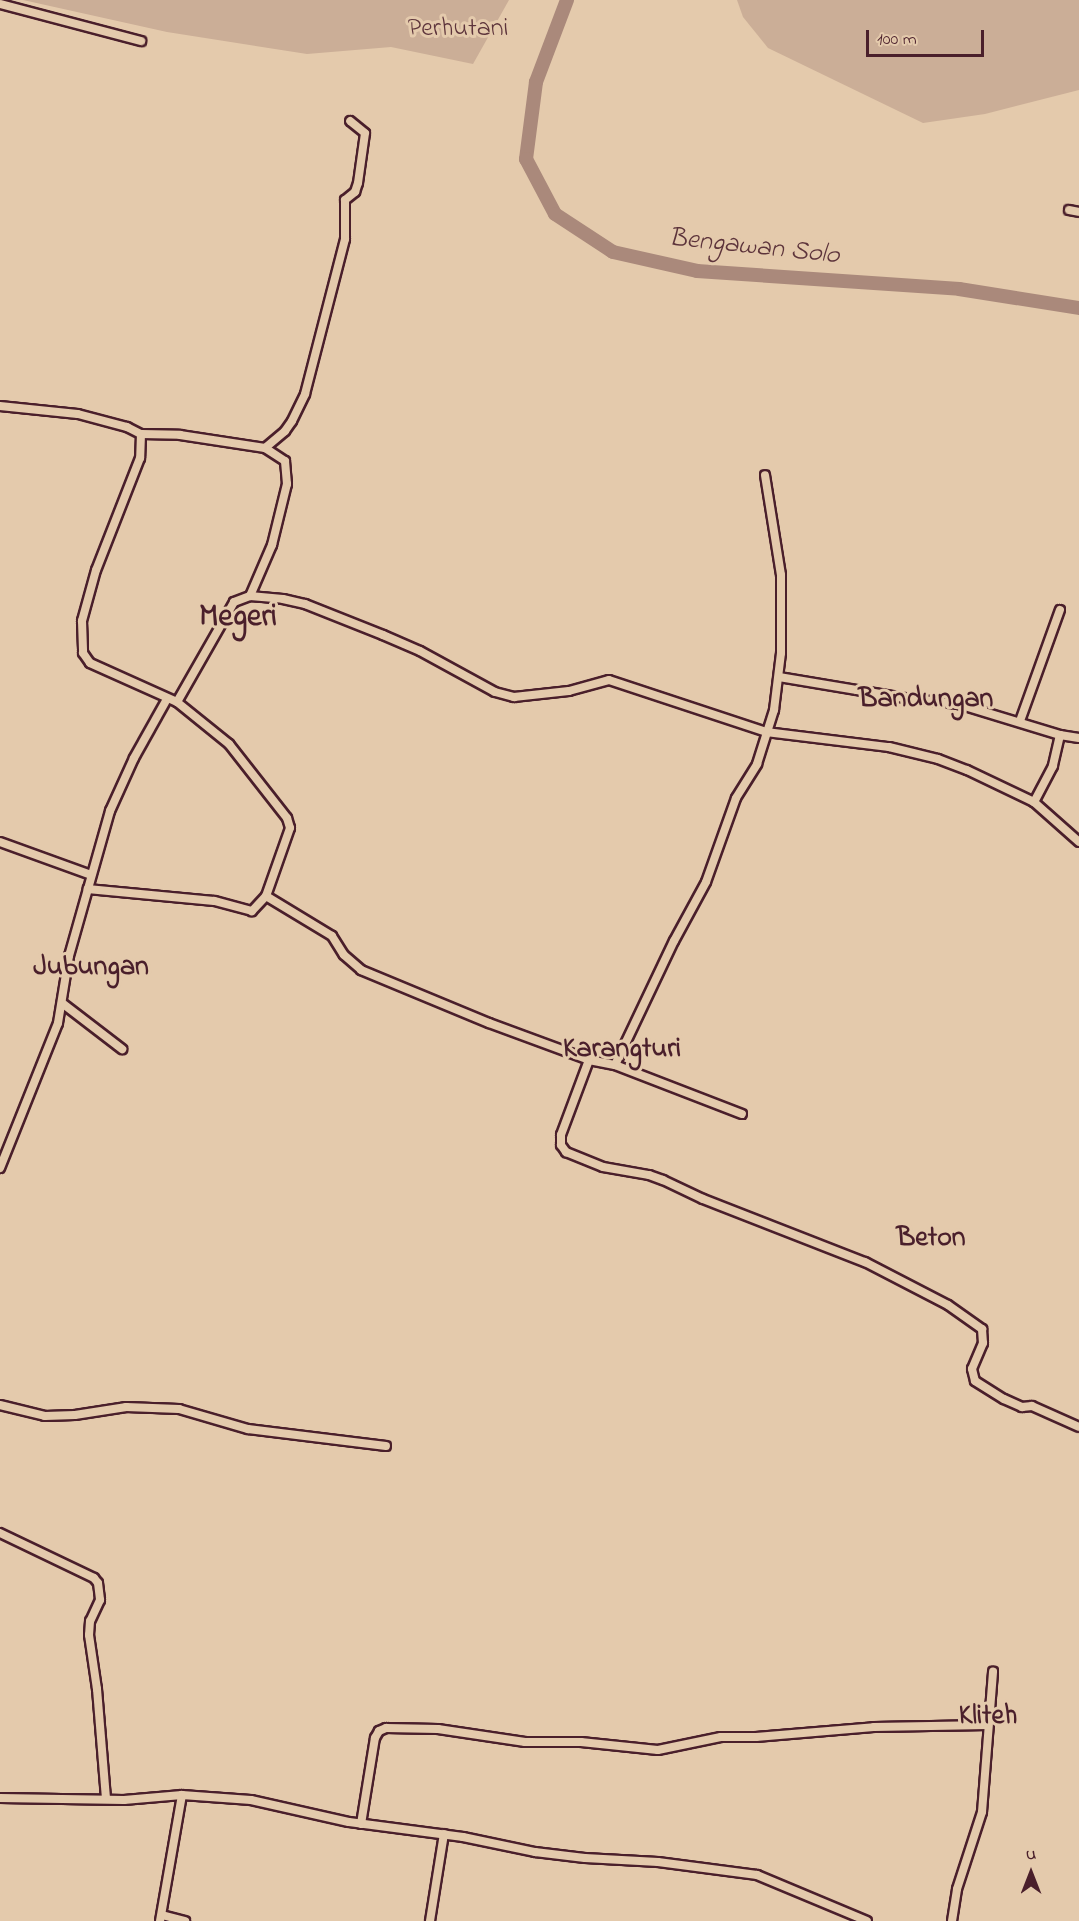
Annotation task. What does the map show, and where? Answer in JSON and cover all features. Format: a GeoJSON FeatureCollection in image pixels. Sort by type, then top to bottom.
{"type":"FeatureCollection","features":[{"type":"Feature","properties":{"kind":"street"},"geometry":{"type":"LineString","coordinates":[[0,4],[141,41]]}},
{"type":"Feature","properties":{"kind":"street"},"geometry":{"type":"LineString","coordinates":[[265,448],[285,431],[292,421],[305,394],[311,373],[345,239],[345,203],[355,192],[358,183],[365,134],[350,121]]}},
{"type":"Feature","properties":{"kind":"street"},"geometry":{"type":"LineString","coordinates":[[1069,210],[1079,212]]}},
{"type":"Feature","properties":{"kind":"street"},"geometry":{"type":"LineString","coordinates":[[0,406],[78,414],[127,427],[141,434],[180,435],[265,448],[285,461],[287,484],[272,544],[250,596]]}},
{"type":"Feature","properties":{"kind":"street"},"geometry":{"type":"LineString","coordinates":[[88,889],[214,902],[247,910],[256,908],[266,896],[288,836],[287,818],[229,744],[177,702],[90,663],[83,653],[82,621],[96,570],[140,459],[141,434]]}},
{"type":"Feature","properties":{"kind":"street"},"geometry":{"type":"LineString","coordinates":[[615,1065],[674,941],[706,882],[736,798],[757,764],[774,710],[779,677],[781,575],[765,475]]}},
{"type":"Feature","properties":{"kind":"street"},"geometry":{"type":"LineString","coordinates":[[177,702],[234,602],[250,596],[294,602],[351,621],[420,651],[495,692],[514,697],[542,696],[609,680],[766,732],[890,747],[968,770],[1034,802],[1079,842]]}},
{"type":"Feature","properties":{"kind":"street"},"geometry":{"type":"LineString","coordinates":[[1020,721],[1060,610]]}},
{"type":"Feature","properties":{"kind":"street"},"geometry":{"type":"LineString","coordinates":[[779,677],[904,698],[958,704],[1060,735],[1079,738]]}},
{"type":"Feature","properties":{"kind":"street"},"geometry":{"type":"LineString","coordinates":[[0,1167],[58,1023],[69,956],[110,811],[134,758],[167,699]]}},
{"type":"Feature","properties":{"kind":"street"},"geometry":{"type":"LineString","coordinates":[[1034,802],[1053,766],[1060,735]]}},
{"type":"Feature","properties":{"kind":"street"},"geometry":{"type":"LineString","coordinates":[[0,842],[91,875]]}},
{"type":"Feature","properties":{"kind":"street"},"geometry":{"type":"LineString","coordinates":[[266,896],[332,936],[344,955],[361,970],[589,1060],[615,1065],[742,1114]]}},
{"type":"Feature","properties":{"kind":"street"},"geometry":{"type":"LineString","coordinates":[[62,1003],[122,1048]]}},
{"type":"Feature","properties":{"kind":"street"},"geometry":{"type":"LineString","coordinates":[[589,1060],[561,1135],[561,1145],[566,1152],[603,1167],[649,1175],[663,1180],[703,1199],[865,1262],[948,1305],[982,1329],[983,1344],[972,1369],[975,1381],[1004,1400],[1022,1407],[1032,1406],[1079,1427]]}},
{"type":"Feature","properties":{"kind":"street"},"geometry":{"type":"LineString","coordinates":[[0,1405],[45,1416],[75,1415],[126,1407],[179,1409],[248,1429],[386,1446]]}},
{"type":"Feature","properties":{"kind":"street"},"geometry":{"type":"LineString","coordinates":[[0,1533],[94,1578],[98,1583],[100,1600],[90,1621],[90,1635],[106,1798]]}},
{"type":"Feature","properties":{"kind":"street"},"geometry":{"type":"LineString","coordinates":[[952,1921],[957,1889],[982,1812],[993,1671]]}},
{"type":"Feature","properties":{"kind":"street"},"geometry":{"type":"LineString","coordinates":[[361,1824],[375,1738],[379,1731],[386,1728],[438,1730],[525,1742],[581,1742],[658,1750],[721,1737],[768,1736],[874,1727],[988,1725]]}},
{"type":"Feature","properties":{"kind":"street"},"geometry":{"type":"LineString","coordinates":[[182,1795],[161,1918],[185,1921]]}},
{"type":"Feature","properties":{"kind":"street"},"geometry":{"type":"LineString","coordinates":[[0,1798],[124,1800],[182,1795],[251,1800],[361,1824],[444,1834],[535,1852],[585,1858],[658,1862],[757,1875],[867,1921]]}},
{"type":"Feature","properties":{"kind":"street"},"geometry":{"type":"LineString","coordinates":[[430,1921],[444,1834]]}},
{"type":"Feature","properties":{"kind":"green space","name":"Perhutani"},"geometry":{"type":"Polygon","coordinates":[[[23,0],[509,0],[473,64],[391,47],[307,54],[167,32],[23,0]]]}},
{"type":"Feature","properties":{"kind":"green space"},"geometry":{"type":"Polygon","coordinates":[[[737,0],[1079,0],[1079,90],[985,114],[923,123],[768,48],[743,17],[737,0]]]}},
{"type":"Feature","properties":{"kind":"waterway","name":"Bengawan Solo"},"geometry":{"type":"LineString","coordinates":[[567,0],[536,82],[526,159],[555,214],[613,252],[697,271],[959,289],[1079,308]]}},
{"type":"Feature","properties":{"kind":"district","name":"Megeri"},"geometry":{"type":"Point","coordinates":[238,618]}},
{"type":"Feature","properties":{"kind":"district","name":"Bandungan"},"geometry":{"type":"Point","coordinates":[926,700]}},
{"type":"Feature","properties":{"kind":"district","name":"Jubungan"},"geometry":{"type":"Point","coordinates":[91,968]}},
{"type":"Feature","properties":{"kind":"district","name":"Karangturi"},"geometry":{"type":"Point","coordinates":[622,1050]}},
{"type":"Feature","properties":{"kind":"district","name":"Beton"},"geometry":{"type":"Point","coordinates":[931,1239]}},
{"type":"Feature","properties":{"kind":"district","name":"Kliteh"},"geometry":{"type":"Point","coordinates":[988,1717]}}]}
